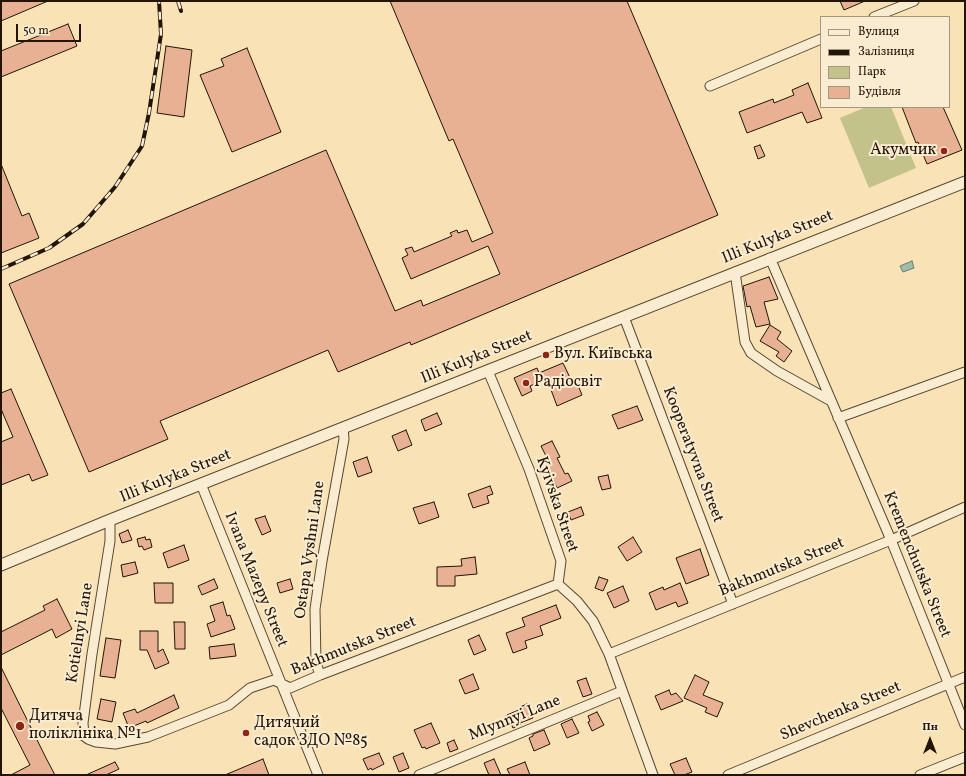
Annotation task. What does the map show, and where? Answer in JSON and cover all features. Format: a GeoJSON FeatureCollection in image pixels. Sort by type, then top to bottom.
{"type":"FeatureCollection","features":[{"type":"Feature","properties":{"kind":"street"},"geometry":{"type":"LineString","coordinates":[[876,16],[914,1]]}},
{"type":"Feature","properties":{"kind":"street"},"geometry":{"type":"LineString","coordinates":[[710,86],[820,39]]}},
{"type":"Feature","properties":{"kind":"street","name":"Illi Kulyka Street"},"geometry":{"type":"LineString","coordinates":[[1,565],[110,520],[965,182]]}},
{"type":"Feature","properties":{"kind":"street","name":"Kremenchutska Street"},"geometry":{"type":"LineString","coordinates":[[770,258],[891,540],[965,725]]}},
{"type":"Feature","properties":{"kind":"street"},"geometry":{"type":"LineString","coordinates":[[735,272],[745,342],[750,353],[777,371],[831,401]]}},
{"type":"Feature","properties":{"kind":"street","name":"Kooperatyvna Street"},"geometry":{"type":"LineString","coordinates":[[624,317],[732,604]]}},
{"type":"Feature","properties":{"kind":"street","name":"Kyivska Street"},"geometry":{"type":"LineString","coordinates":[[488,371],[529,469],[561,561],[558,584]]}},
{"type":"Feature","properties":{"kind":"street"},"geometry":{"type":"LineString","coordinates":[[838,418],[965,372]]}},
{"type":"Feature","properties":{"kind":"street","name":"Ostapa Vyshni Lane"},"geometry":{"type":"LineString","coordinates":[[320,675],[316,663],[315,610],[322,561],[344,439],[343,428]]}},
{"type":"Feature","properties":{"kind":"street","name":"Ivana Mazepy Street"},"geometry":{"type":"LineString","coordinates":[[201,484],[318,775]]}},
{"type":"Feature","properties":{"kind":"street","name":"Bakhmutska Street"},"geometry":{"type":"LineString","coordinates":[[609,654],[891,540],[965,507]]}},
{"type":"Feature","properties":{"kind":"street","name":"Kotielnyi Lane"},"geometry":{"type":"LineString","coordinates":[[96,742],[84,736],[83,723],[92,654],[110,542],[110,520]]}},
{"type":"Feature","properties":{"kind":"street"},"geometry":{"type":"LineString","coordinates":[[558,584],[577,601],[593,621],[609,654],[653,775]]}},
{"type":"Feature","properties":{"kind":"street","name":"Bakhmutska Street"},"geometry":{"type":"LineString","coordinates":[[96,742],[114,744],[148,737],[229,705],[250,688],[274,680],[290,688],[320,675],[558,584]]}},
{"type":"Feature","properties":{"kind":"street","name":"Shevchenka Street"},"geometry":{"type":"LineString","coordinates":[[728,775],[965,677]]}},
{"type":"Feature","properties":{"kind":"street","name":"Mlynnyi Lane"},"geometry":{"type":"LineString","coordinates":[[419,775],[622,691]]}},
{"type":"Feature","properties":{"kind":"street"},"geometry":{"type":"LineString","coordinates":[[920,775],[965,757]]}},
{"type":"Feature","properties":{"kind":"green space"},"geometry":{"type":"Polygon","coordinates":[[[864,108],[891,108],[916,168],[869,188],[840,118],[864,108]]]}},
{"type":"Feature","properties":{"kind":"shaded area"},"geometry":{"type":"Polygon","coordinates":[[[912,261],[914,268],[903,272],[900,266],[912,261]]]}},
{"type":"Feature","properties":{"kind":"building"},"geometry":{"type":"Polygon","coordinates":[[[1,1],[48,1],[1,21],[1,1]]]}},
{"type":"Feature","properties":{"kind":"building"},"geometry":{"type":"Polygon","coordinates":[[[390,1],[627,1],[718,215],[411,345],[410,342],[338,372],[328,350],[160,421],[168,439],[89,472],[9,284],[326,150],[395,311],[421,300],[423,306],[500,274],[488,246],[411,279],[402,258],[408,255],[405,249],[412,247],[414,252],[452,236],[450,233],[457,230],[458,233],[467,230],[472,242],[493,233],[453,139],[449,141],[390,1]]]}},
{"type":"Feature","properties":{"kind":"building"},"geometry":{"type":"Polygon","coordinates":[[[840,1],[865,1],[844,10],[840,1]]]}},
{"type":"Feature","properties":{"kind":"building"},"geometry":{"type":"Polygon","coordinates":[[[68,24],[77,46],[1,77],[1,51],[68,24]]]}},
{"type":"Feature","properties":{"kind":"building"},"geometry":{"type":"Polygon","coordinates":[[[166,46],[192,50],[184,117],[157,113],[166,46]]]}},
{"type":"Feature","properties":{"kind":"building"},"geometry":{"type":"Polygon","coordinates":[[[247,48],[281,132],[232,152],[200,75],[224,66],[221,59],[247,48]]]}},
{"type":"Feature","properties":{"kind":"building"},"geometry":{"type":"Polygon","coordinates":[[[808,83],[822,118],[807,123],[802,112],[747,133],[739,112],[773,99],[774,103],[794,95],[792,90],[808,83]]]}},
{"type":"Feature","properties":{"kind":"building"},"geometry":{"type":"Polygon","coordinates":[[[902,108],[943,108],[962,150],[927,164],[918,142],[916,143],[902,108]]]}},
{"type":"Feature","properties":{"kind":"building"},"geometry":{"type":"Polygon","coordinates":[[[760,145],[765,156],[758,159],[754,147],[760,145]]]}},
{"type":"Feature","properties":{"kind":"building"},"geometry":{"type":"Polygon","coordinates":[[[1,164],[22,216],[29,213],[39,238],[1,253],[1,164]]]}},
{"type":"Feature","properties":{"kind":"building"},"geometry":{"type":"Polygon","coordinates":[[[769,277],[778,299],[764,302],[770,324],[756,327],[750,306],[747,307],[743,286],[769,277]]]}},
{"type":"Feature","properties":{"kind":"building"},"geometry":{"type":"Polygon","coordinates":[[[770,325],[781,332],[777,339],[792,351],[784,362],[776,356],[779,352],[760,341],[770,325]]]}},
{"type":"Feature","properties":{"kind":"building"},"geometry":{"type":"Polygon","coordinates":[[[563,363],[573,384],[577,383],[582,395],[557,406],[547,379],[530,386],[532,391],[522,396],[514,378],[537,368],[539,373],[563,363]]]}},
{"type":"Feature","properties":{"kind":"building"},"geometry":{"type":"Polygon","coordinates":[[[11,389],[48,475],[32,481],[29,474],[1,485],[1,442],[13,437],[1,409],[1,393],[11,389]]]}},
{"type":"Feature","properties":{"kind":"building"},"geometry":{"type":"Polygon","coordinates":[[[637,406],[643,420],[618,429],[612,415],[637,406]]]}},
{"type":"Feature","properties":{"kind":"building"},"geometry":{"type":"Polygon","coordinates":[[[437,413],[442,424],[425,431],[421,420],[437,413]]]}},
{"type":"Feature","properties":{"kind":"building"},"geometry":{"type":"Polygon","coordinates":[[[406,430],[412,445],[398,451],[392,436],[406,430]]]}},
{"type":"Feature","properties":{"kind":"building"},"geometry":{"type":"Polygon","coordinates":[[[552,441],[560,457],[557,458],[565,474],[568,473],[572,481],[557,488],[547,465],[550,464],[541,446],[552,441]]]}},
{"type":"Feature","properties":{"kind":"building"},"geometry":{"type":"Polygon","coordinates":[[[367,457],[372,472],[358,477],[353,462],[367,457]]]}},
{"type":"Feature","properties":{"kind":"building"},"geometry":{"type":"Polygon","coordinates":[[[608,475],[611,488],[602,490],[598,477],[608,475]]]}},
{"type":"Feature","properties":{"kind":"building"},"geometry":{"type":"Polygon","coordinates":[[[490,486],[493,494],[487,496],[489,503],[473,508],[468,494],[490,486]]]}},
{"type":"Feature","properties":{"kind":"building"},"geometry":{"type":"Polygon","coordinates":[[[434,502],[439,517],[419,524],[413,508],[434,502]]]}},
{"type":"Feature","properties":{"kind":"building"},"geometry":{"type":"Polygon","coordinates":[[[581,507],[584,515],[571,520],[568,512],[581,507]]]}},
{"type":"Feature","properties":{"kind":"building"},"geometry":{"type":"Polygon","coordinates":[[[265,516],[271,531],[262,535],[255,519],[265,516]]]}},
{"type":"Feature","properties":{"kind":"building"},"geometry":{"type":"Polygon","coordinates":[[[128,530],[132,540],[122,543],[119,534],[128,530]]]}},
{"type":"Feature","properties":{"kind":"building"},"geometry":{"type":"Polygon","coordinates":[[[145,537],[146,540],[150,539],[152,547],[144,550],[142,546],[139,547],[137,539],[145,537]]]}},
{"type":"Feature","properties":{"kind":"building"},"geometry":{"type":"Polygon","coordinates":[[[633,537],[642,552],[627,561],[618,547],[633,537]]]}},
{"type":"Feature","properties":{"kind":"building"},"geometry":{"type":"Polygon","coordinates":[[[184,545],[189,560],[168,568],[163,553],[184,545]]]}},
{"type":"Feature","properties":{"kind":"building"},"geometry":{"type":"Polygon","coordinates":[[[700,549],[709,575],[686,584],[676,558],[700,549]]]}},
{"type":"Feature","properties":{"kind":"building"},"geometry":{"type":"Polygon","coordinates":[[[475,557],[477,574],[455,576],[455,586],[437,586],[437,567],[462,566],[461,559],[475,557]]]}},
{"type":"Feature","properties":{"kind":"building"},"geometry":{"type":"Polygon","coordinates":[[[135,562],[138,573],[123,577],[121,565],[135,562]]]}},
{"type":"Feature","properties":{"kind":"building"},"geometry":{"type":"Polygon","coordinates":[[[599,577],[608,580],[603,591],[595,588],[599,577]]]}},
{"type":"Feature","properties":{"kind":"building"},"geometry":{"type":"Polygon","coordinates":[[[214,579],[218,588],[202,595],[198,586],[214,579]]]}},
{"type":"Feature","properties":{"kind":"building"},"geometry":{"type":"Polygon","coordinates":[[[290,579],[293,589],[280,593],[277,583],[290,579]]]}},
{"type":"Feature","properties":{"kind":"building"},"geometry":{"type":"Polygon","coordinates":[[[154,583],[173,583],[173,603],[155,603],[154,583]]]}},
{"type":"Feature","properties":{"kind":"building"},"geometry":{"type":"Polygon","coordinates":[[[680,583],[688,603],[678,607],[676,602],[656,610],[649,593],[663,587],[664,590],[680,583]]]}},
{"type":"Feature","properties":{"kind":"building"},"geometry":{"type":"Polygon","coordinates":[[[623,586],[629,601],[614,608],[607,593],[623,586]]]}},
{"type":"Feature","properties":{"kind":"building"},"geometry":{"type":"Polygon","coordinates":[[[57,599],[72,629],[56,638],[52,629],[1,655],[1,632],[45,610],[43,606],[57,599]]]}},
{"type":"Feature","properties":{"kind":"building"},"geometry":{"type":"Polygon","coordinates":[[[223,602],[227,616],[230,615],[235,629],[211,637],[207,624],[215,621],[210,606],[223,602]]]}},
{"type":"Feature","properties":{"kind":"building"},"geometry":{"type":"Polygon","coordinates":[[[556,605],[561,618],[540,626],[543,635],[525,641],[527,648],[513,653],[506,633],[525,626],[522,618],[556,605]]]}},
{"type":"Feature","properties":{"kind":"building"},"geometry":{"type":"Polygon","coordinates":[[[174,622],[185,622],[185,649],[175,649],[174,622]]]}},
{"type":"Feature","properties":{"kind":"building"},"geometry":{"type":"Polygon","coordinates":[[[140,631],[158,631],[158,652],[163,649],[169,663],[155,669],[147,650],[140,650],[140,631]]]}},
{"type":"Feature","properties":{"kind":"building"},"geometry":{"type":"Polygon","coordinates":[[[479,635],[486,650],[474,655],[468,640],[479,635]]]}},
{"type":"Feature","properties":{"kind":"building"},"geometry":{"type":"Polygon","coordinates":[[[106,638],[121,640],[115,678],[100,676],[106,638]]]}},
{"type":"Feature","properties":{"kind":"building"},"geometry":{"type":"Polygon","coordinates":[[[234,644],[236,656],[210,659],[209,647],[234,644]]]}},
{"type":"Feature","properties":{"kind":"building","name":"Дитяча поліклініка №1"},"geometry":{"type":"Polygon","coordinates":[[[1,667],[55,775],[11,775],[30,765],[1,708],[1,667]]]}},
{"type":"Feature","properties":{"kind":"building"},"geometry":{"type":"Polygon","coordinates":[[[473,674],[479,689],[465,694],[459,680],[473,674]]]}},
{"type":"Feature","properties":{"kind":"building"},"geometry":{"type":"Polygon","coordinates":[[[695,675],[709,682],[703,695],[723,703],[717,717],[705,712],[707,708],[684,698],[695,675]]]}},
{"type":"Feature","properties":{"kind":"building"},"geometry":{"type":"Polygon","coordinates":[[[586,678],[592,694],[583,697],[577,681],[586,678]]]}},
{"type":"Feature","properties":{"kind":"building"},"geometry":{"type":"Polygon","coordinates":[[[669,690],[671,695],[676,693],[683,701],[661,710],[655,696],[669,690]]]}},
{"type":"Feature","properties":{"kind":"building"},"geometry":{"type":"Polygon","coordinates":[[[174,695],[179,708],[147,723],[146,721],[129,728],[123,713],[135,709],[137,713],[174,695]]]}},
{"type":"Feature","properties":{"kind":"building"},"geometry":{"type":"Polygon","coordinates":[[[101,699],[116,702],[112,722],[97,719],[101,699]]]}},
{"type":"Feature","properties":{"kind":"building"},"geometry":{"type":"Polygon","coordinates":[[[527,704],[533,718],[520,723],[520,725],[513,728],[507,715],[521,709],[520,707],[527,704]]]}},
{"type":"Feature","properties":{"kind":"building"},"geometry":{"type":"Polygon","coordinates":[[[597,712],[604,725],[592,731],[588,722],[590,721],[588,716],[597,712]]]}},
{"type":"Feature","properties":{"kind":"building"},"geometry":{"type":"Polygon","coordinates":[[[572,719],[579,733],[567,738],[561,724],[572,719]]]}},
{"type":"Feature","properties":{"kind":"building"},"geometry":{"type":"Polygon","coordinates":[[[431,723],[440,743],[426,749],[425,747],[422,748],[414,730],[431,723]]]}},
{"type":"Feature","properties":{"kind":"building"},"geometry":{"type":"Polygon","coordinates":[[[544,730],[550,744],[534,751],[529,738],[533,736],[533,734],[544,730]]]}},
{"type":"Feature","properties":{"kind":"building"},"geometry":{"type":"Polygon","coordinates":[[[454,740],[458,749],[450,752],[447,743],[454,740]]]}},
{"type":"Feature","properties":{"kind":"building"},"geometry":{"type":"Polygon","coordinates":[[[379,753],[384,764],[372,770],[371,768],[368,770],[363,759],[379,753]]]}},
{"type":"Feature","properties":{"kind":"building"},"geometry":{"type":"Polygon","coordinates":[[[403,753],[409,768],[399,772],[393,757],[403,753]]]}},
{"type":"Feature","properties":{"kind":"building"},"geometry":{"type":"Polygon","coordinates":[[[686,758],[692,772],[684,775],[675,775],[670,764],[686,758]]]}},
{"type":"Feature","properties":{"kind":"building"},"geometry":{"type":"Polygon","coordinates":[[[263,759],[269,775],[225,775],[263,759]]]}},
{"type":"Feature","properties":{"kind":"building"},"geometry":{"type":"Polygon","coordinates":[[[494,759],[501,775],[489,775],[484,763],[494,759]]]}},
{"type":"Feature","properties":{"kind":"building"},"geometry":{"type":"Polygon","coordinates":[[[115,762],[119,769],[106,775],[86,775],[115,762]]]}},
{"type":"Feature","properties":{"kind":"building"},"geometry":{"type":"Polygon","coordinates":[[[525,762],[530,775],[510,775],[507,769],[525,762]]]}},
{"type":"Feature","properties":{"kind":"railway"},"geometry":{"type":"LineString","coordinates":[[1,269],[49,248],[83,224],[115,187],[142,146],[149,113],[161,34],[159,1]]}},
{"type":"Feature","properties":{"kind":"railway"},"geometry":{"type":"LineString","coordinates":[[178,1],[181,11]]}},
{"type":"Feature","properties":{"kind":"place","name":"Акумчик"},"geometry":{"type":"Point","coordinates":[944,151]}},
{"type":"Feature","properties":{"kind":"place","name":"Вул. Київська"},"geometry":{"type":"Point","coordinates":[546,355]}},
{"type":"Feature","properties":{"kind":"place","name":"Радіосвіт"},"geometry":{"type":"Point","coordinates":[526,383]}},
{"type":"Feature","properties":{"kind":"place","name":"Дитяча поліклініка №1"},"geometry":{"type":"Point","coordinates":[20,726]}},
{"type":"Feature","properties":{"kind":"place","name":"Дитячий садок ЗДО №85"},"geometry":{"type":"Point","coordinates":[246,733]}}]}
